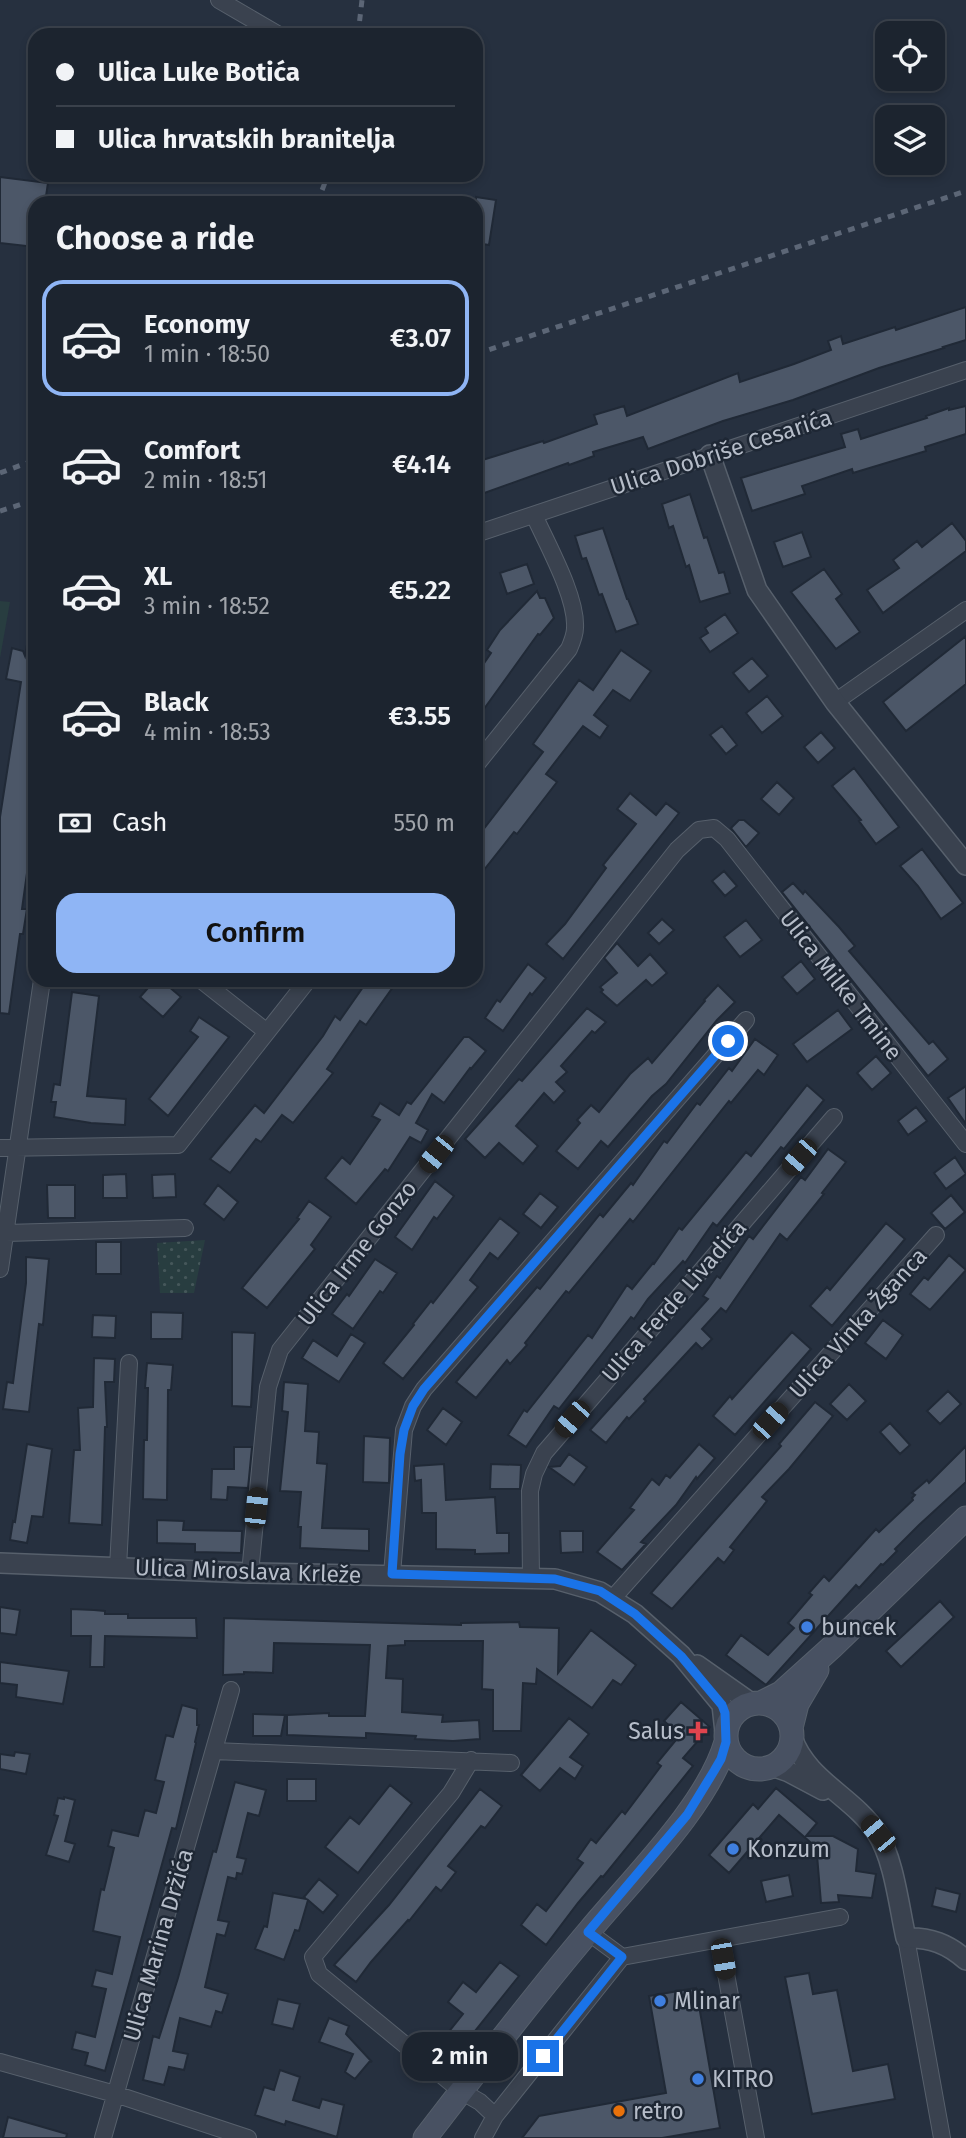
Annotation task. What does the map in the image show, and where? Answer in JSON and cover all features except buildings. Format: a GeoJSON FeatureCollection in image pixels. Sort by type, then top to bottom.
{"type":"FeatureCollection","features":[{"type":"Feature","properties":{"kind":"main road"},"geometry":{"type":"LineString","coordinates":[[425,2138],[588,1932],[687,1815],[721,1759],[734,1714],[781,1693],[966,1518]]}},
{"type":"Feature","properties":{"kind":"main road"},"geometry":{"type":"LineString","coordinates":[[687,1815],[733,1777],[764,1768],[786,1755],[793,1715],[803,1693],[832,1647]]}},
{"type":"Feature","properties":{"kind":"main road"},"geometry":{"type":"LineString","coordinates":[[756,1703],[771,1705],[780,1710],[787,1718],[791,1732]]}},
{"type":"Feature","properties":{"kind":"main road"},"geometry":{"type":"LineString","coordinates":[[726,1737],[729,1752],[736,1760],[745,1766],[764,1768]]}},
{"type":"Feature","properties":{"kind":"street"},"geometry":{"type":"LineString","coordinates":[[219,0],[267,28]]}},
{"type":"Feature","properties":{"kind":"street","name":"Ulica Dobriše Cesarića"},"geometry":{"type":"LineString","coordinates":[[483,532],[966,370]]}},
{"type":"Feature","properties":{"kind":"street"},"geometry":{"type":"LineString","coordinates":[[710,455],[757,590],[835,702],[966,865]]}},
{"type":"Feature","properties":{"kind":"street"},"geometry":{"type":"LineString","coordinates":[[483,751],[569,649],[576,631],[571,598],[534,515]]}},
{"type":"Feature","properties":{"kind":"street"},"geometry":{"type":"LineString","coordinates":[[835,702],[966,610]]}},
{"type":"Feature","properties":{"kind":"street","name":"Ulica Milke Tmine"},"geometry":{"type":"LineString","coordinates":[[714,828],[727,839],[966,1144]]}},
{"type":"Feature","properties":{"kind":"street","name":"Ulica Irme Gonzo"},"geometry":{"type":"LineString","coordinates":[[250,1573],[268,1387],[280,1350],[677,850],[699,830],[714,828]]}},
{"type":"Feature","properties":{"kind":"street"},"geometry":{"type":"LineString","coordinates":[[0,1269],[41,987]]}},
{"type":"Feature","properties":{"kind":"street"},"geometry":{"type":"LineString","coordinates":[[210,987],[267,1032]]}},
{"type":"Feature","properties":{"kind":"street"},"geometry":{"type":"LineString","coordinates":[[0,1148],[178,1144],[302,987]]}},
{"type":"Feature","properties":{"kind":"street"},"geometry":{"type":"LineString","coordinates":[[392,1574],[400,1454],[404,1430],[413,1406],[424,1389],[746,1020]]}},
{"type":"Feature","properties":{"kind":"street","name":"Ulica Ferde Livadića"},"geometry":{"type":"LineString","coordinates":[[531,1578],[530,1491],[534,1474],[544,1453],[834,1117]]}},
{"type":"Feature","properties":{"kind":"street"},"geometry":{"type":"LineString","coordinates":[[6,1233],[185,1228]]}},
{"type":"Feature","properties":{"kind":"street","name":"Ulica Vinka Žganca"},"geometry":{"type":"LineString","coordinates":[[613,1598],[936,1236]]}},
{"type":"Feature","properties":{"kind":"street"},"geometry":{"type":"LineString","coordinates":[[118,1567],[129,1363]]}},
{"type":"Feature","properties":{"kind":"street","name":"Ulica Miroslava Krleže"},"geometry":{"type":"LineString","coordinates":[[0,1563],[250,1573],[555,1579],[600,1591],[613,1598],[635,1614],[681,1656],[722,1705],[726,1737]]}},
{"type":"Feature","properties":{"kind":"street","name":"Ulica Miroslava Krleže"},"geometry":{"type":"LineString","coordinates":[[681,1656],[756,1703]]}},
{"type":"Feature","properties":{"kind":"street","name":"Ulica Marina Držića"},"geometry":{"type":"LineString","coordinates":[[103,2138],[231,1690]]}},
{"type":"Feature","properties":{"kind":"street"},"geometry":{"type":"LineString","coordinates":[[791,1732],[800,1757],[878,1834],[892,1875],[906,1938],[942,2138]]}},
{"type":"Feature","properties":{"kind":"street"},"geometry":{"type":"LineString","coordinates":[[214,1751],[512,1763]]}},
{"type":"Feature","properties":{"kind":"street"},"geometry":{"type":"LineString","coordinates":[[471,1760],[451,1793],[313,1957],[319,1974],[495,2116]]}},
{"type":"Feature","properties":{"kind":"street"},"geometry":{"type":"LineString","coordinates":[[764,1768],[789,1772],[848,1804]]}},
{"type":"Feature","properties":{"kind":"street"},"geometry":{"type":"LineString","coordinates":[[483,2138],[495,2116],[622,1957],[840,1917]]}},
{"type":"Feature","properties":{"kind":"street"},"geometry":{"type":"LineString","coordinates":[[588,1932],[622,1957]]}},
{"type":"Feature","properties":{"kind":"street"},"geometry":{"type":"LineString","coordinates":[[906,1938],[928,1939],[940,1943],[966,1960]]}},
{"type":"Feature","properties":{"kind":"street"},"geometry":{"type":"LineString","coordinates":[[720,1941],[756,2138]]}},
{"type":"Feature","properties":{"kind":"street"},"geometry":{"type":"LineString","coordinates":[[0,2062],[115,2094],[248,2138]]}},
{"type":"Feature","properties":{"kind":"green space"},"geometry":{"type":"Polygon","coordinates":[[[0,601],[10,602],[0,658],[0,601]]]}},
{"type":"Feature","properties":{"kind":"green space"},"geometry":{"type":"Polygon","coordinates":[[[205,1240],[194,1293],[160,1293],[157,1243],[205,1240]]]}},
{"type":"Feature","properties":{"kind":"railway"},"geometry":{"type":"LineString","coordinates":[[359,28],[362,0]]}},
{"type":"Feature","properties":{"kind":"railway"},"geometry":{"type":"LineString","coordinates":[[320,196],[325,182]]}},
{"type":"Feature","properties":{"kind":"railway"},"geometry":{"type":"LineString","coordinates":[[483,352],[966,191]]}},
{"type":"Feature","properties":{"kind":"railway"},"geometry":{"type":"LineString","coordinates":[[0,473],[28,463]]}},
{"type":"Feature","properties":{"kind":"railway"},"geometry":{"type":"LineString","coordinates":[[0,511],[28,502]]}},
{"type":"Feature","properties":{"kind":"place","name":"buncek"},"geometry":{"type":"Point","coordinates":[807,1627]}},
{"type":"Feature","properties":{"kind":"place","name":"Salus"},"geometry":{"type":"Point","coordinates":[698,1731]}},
{"type":"Feature","properties":{"kind":"place","name":"Konzum"},"geometry":{"type":"Point","coordinates":[733,1849]}},
{"type":"Feature","properties":{"kind":"place","name":"Mlinar"},"geometry":{"type":"Point","coordinates":[660,2001]}},
{"type":"Feature","properties":{"kind":"place","name":"KITRO"},"geometry":{"type":"Point","coordinates":[698,2079]}},
{"type":"Feature","properties":{"kind":"place","name":"retro"},"geometry":{"type":"Point","coordinates":[619,2111]}},
{"type":"Feature","properties":{"kind":"route"},"geometry":{"type":"LineString","coordinates":[[543,2056],[622,1957],[588,1932],[687,1815],[721,1759],[726,1742],[725,1713],[722,1705],[681,1656],[635,1614],[600,1591],[555,1579],[392,1574],[404,1430],[413,1406],[424,1389],[728,1041]]}}]}
